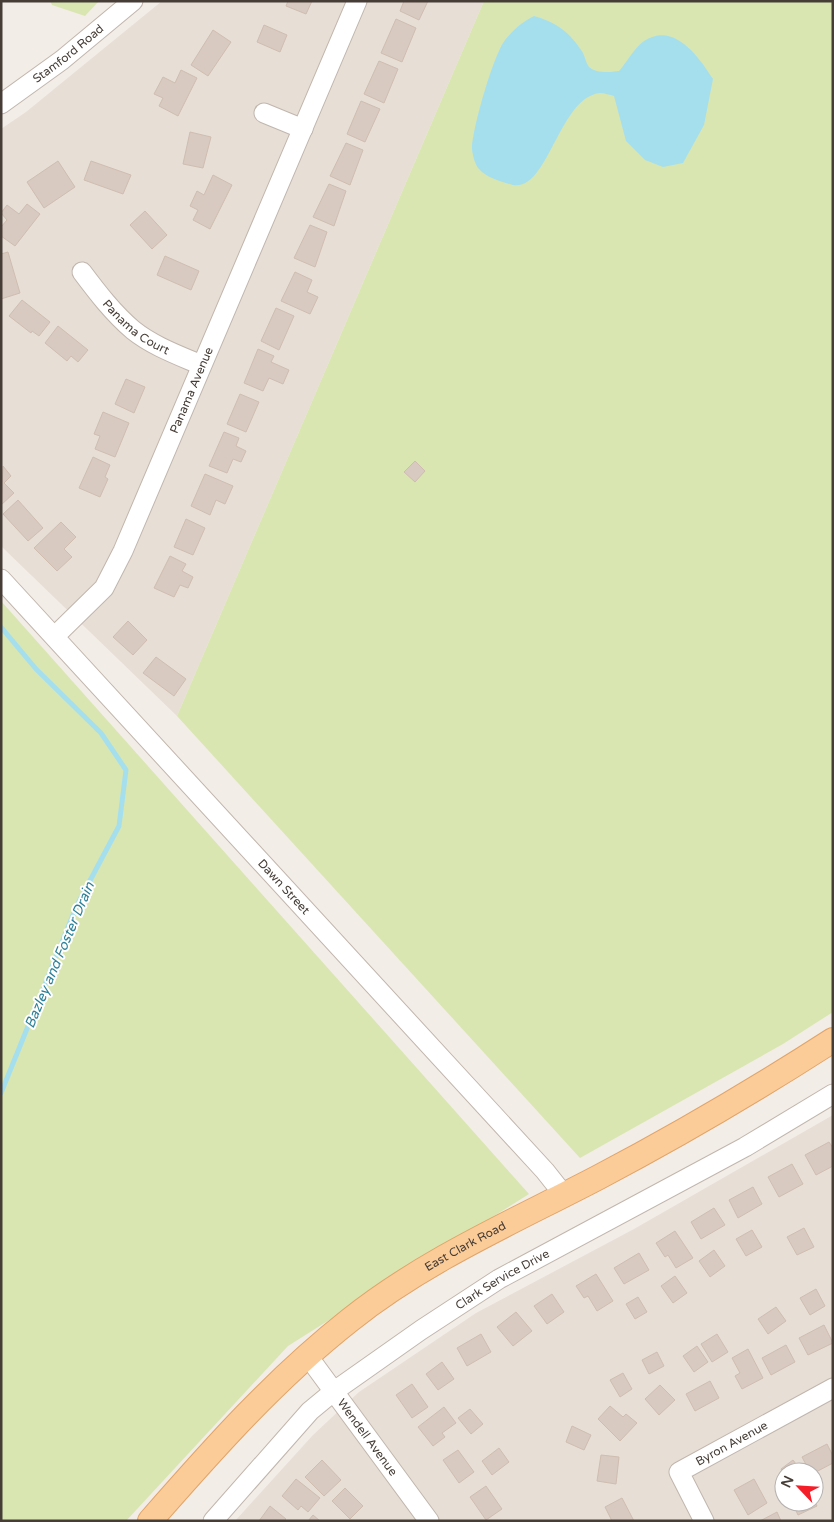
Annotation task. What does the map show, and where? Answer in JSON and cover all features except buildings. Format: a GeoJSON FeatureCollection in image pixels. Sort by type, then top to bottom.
{"type":"FeatureCollection","features":[{"type":"Feature","properties":{"kind":"main road","name":"East Clark Road"},"geometry":{"type":"LineString","coordinates":[[150,1521],[234,1425],[307,1355],[351,1319],[400,1284],[468,1244],[564,1195],[703,1119],[833,1040]]}},
{"type":"Feature","properties":{"kind":"street","name":"Stamford Road"},"geometry":{"type":"LineString","coordinates":[[1,104],[62,60],[133,1]]}},
{"type":"Feature","properties":{"kind":"street","name":"Panama Avenue"},"geometry":{"type":"LineString","coordinates":[[55,636],[104,588],[123,551],[357,1]]}},
{"type":"Feature","properties":{"kind":"street"},"geometry":{"type":"LineString","coordinates":[[264,113],[303,129]]}},
{"type":"Feature","properties":{"kind":"street","name":"Panama Court"},"geometry":{"type":"LineString","coordinates":[[82,272],[104,301],[133,330],[152,343],[201,365]]}},
{"type":"Feature","properties":{"kind":"street","name":"Dawn Street"},"geometry":{"type":"LineString","coordinates":[[1,578],[564,1195]]}},
{"type":"Feature","properties":{"kind":"street","name":"Clark Service Drive"},"geometry":{"type":"LineString","coordinates":[[213,1521],[310,1411],[333,1392],[421,1330],[499,1279],[745,1147],[833,1094]]}},
{"type":"Feature","properties":{"kind":"street","name":"Wendell Avenue"},"geometry":{"type":"LineString","coordinates":[[307,1355],[429,1521]]}},
{"type":"Feature","properties":{"kind":"street","name":"Byron Avenue"},"geometry":{"type":"LineString","coordinates":[[704,1521],[679,1472],[833,1388]]}},
{"type":"Feature","properties":{"kind":"shaded area"},"geometry":{"type":"Polygon","coordinates":[[[162,1],[484,1],[177,716],[1,546],[1,129],[26,112],[162,1]]]}},
{"type":"Feature","properties":{"kind":"shaded area"},"geometry":{"type":"Polygon","coordinates":[[[833,1115],[833,1521],[235,1521],[313,1435],[359,1392],[476,1313],[634,1229],[833,1115]]]}},
{"type":"Feature","properties":{"kind":"green space"},"geometry":{"type":"Polygon","coordinates":[[[50,1],[99,1],[85,16],[52,5],[50,1]]]}},
{"type":"Feature","properties":{"kind":"green space"},"geometry":{"type":"Polygon","coordinates":[[[484,1],[833,1],[833,1012],[783,1044],[580,1158],[177,716],[484,1]]]}},
{"type":"Feature","properties":{"kind":"green space"},"geometry":{"type":"Polygon","coordinates":[[[1,601],[529,1194],[288,1346],[126,1521],[1,1521],[1,601]]]}},
{"type":"Feature","properties":{"kind":"water"},"geometry":{"type":"Polygon","coordinates":[[[534,16],[556,25],[568,34],[583,53],[589,67],[600,72],[619,71],[640,44],[655,36],[665,35],[675,38],[693,52],[713,79],[704,125],[683,163],[663,167],[645,160],[626,141],[614,96],[600,93],[586,98],[574,110],[536,174],[525,183],[513,185],[490,177],[482,172],[475,162],[472,148],[484,92],[500,48],[505,40],[522,23],[534,16]]]}},
{"type":"Feature","properties":{"kind":"waterway","name":"Bazley and Foster Drain"},"geometry":{"type":"LineString","coordinates":[[1,627],[36,669],[101,733],[126,770],[119,826],[77,905],[1,1093]]}}]}
